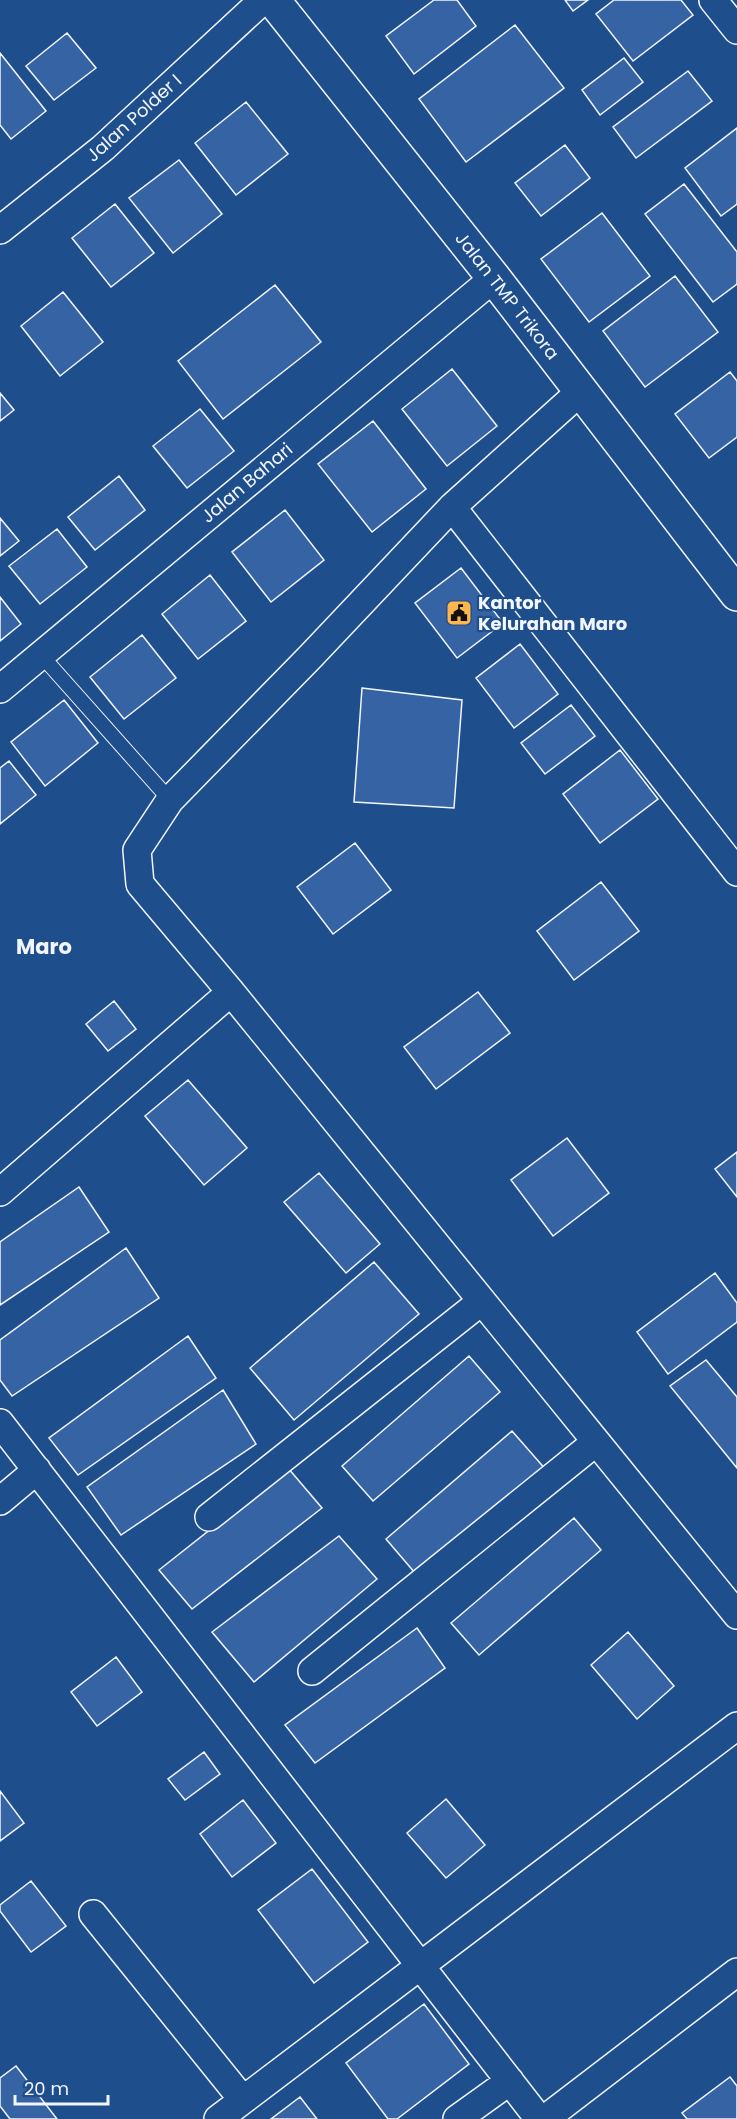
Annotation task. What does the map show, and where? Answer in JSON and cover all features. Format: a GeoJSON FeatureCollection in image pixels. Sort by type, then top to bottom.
{"type":"FeatureCollection","features":[{"type":"Feature","properties":{"kind":"highway","name":"Jalan TMP Trikora"},"geometry":{"type":"LineString","coordinates":[[273,0],[494,278],[737,594]]}},
{"type":"Feature","properties":{"kind":"street","name":"Jalan Polder I"},"geometry":{"type":"LineString","coordinates":[[0,230],[103,148],[263,0]]}},
{"type":"Feature","properties":{"kind":"street"},"geometry":{"type":"LineString","coordinates":[[713,0],[737,30]]}},
{"type":"Feature","properties":{"kind":"street","name":"Jalan Bahari"},"geometry":{"type":"LineString","coordinates":[[0,689],[494,278]]}},
{"type":"Feature","properties":{"kind":"street"},"geometry":{"type":"LineString","coordinates":[[580,391],[452,507],[170,800],[137,850],[140,884],[231,992],[737,1615]]}},
{"type":"Feature","properties":{"kind":"street"},"geometry":{"type":"LineString","coordinates":[[452,507],[737,872]]}},
{"type":"Feature","properties":{"kind":"street"},"geometry":{"type":"LineString","coordinates":[[0,1192],[231,992]]}},
{"type":"Feature","properties":{"kind":"street"},"geometry":{"type":"LineString","coordinates":[[209,1517],[482,1301]]}},
{"type":"Feature","properties":{"kind":"street"},"geometry":{"type":"LineString","coordinates":[[0,1423],[539,2119]]}},
{"type":"Feature","properties":{"kind":"street"},"geometry":{"type":"LineString","coordinates":[[312,1671],[596,1442]]}},
{"type":"Feature","properties":{"kind":"street"},"geometry":{"type":"LineString","coordinates":[[0,1501],[37,1470]]}},
{"type":"Feature","properties":{"kind":"street"},"geometry":{"type":"LineString","coordinates":[[218,2119],[737,1726]]}},
{"type":"Feature","properties":{"kind":"street"},"geometry":{"type":"LineString","coordinates":[[93,1914],[243,2100]]}},
{"type":"Feature","properties":{"kind":"street"},"geometry":{"type":"LineString","coordinates":[[545,2119],[737,1972]]}},
{"type":"Feature","properties":{"kind":"street"},"geometry":{"type":"LineString","coordinates":[[457,2119],[510,2081]]}},
{"type":"Feature","properties":{"kind":"lane"},"geometry":{"type":"LineString","coordinates":[[41,655],[170,800]]}},
{"type":"Feature","properties":{"kind":"building"},"geometry":{"type":"Polygon","coordinates":[[[434,0],[457,0],[476,26],[414,74],[386,36],[434,0]]]}},
{"type":"Feature","properties":{"kind":"building"},"geometry":{"type":"Polygon","coordinates":[[[565,0],[588,0],[573,11],[565,0]]]}},
{"type":"Feature","properties":{"kind":"building"},"geometry":{"type":"Polygon","coordinates":[[[614,0],[681,0],[693,15],[633,61],[596,14],[614,0]]]}},
{"type":"Feature","properties":{"kind":"building"},"geometry":{"type":"Polygon","coordinates":[[[515,25],[564,88],[466,162],[419,99],[515,25]]]}},
{"type":"Feature","properties":{"kind":"building"},"geometry":{"type":"Polygon","coordinates":[[[67,33],[96,68],[54,100],[26,66],[67,33]]]}},
{"type":"Feature","properties":{"kind":"building"},"geometry":{"type":"Polygon","coordinates":[[[0,53],[46,111],[11,139],[0,125],[0,53]]]}},
{"type":"Feature","properties":{"kind":"building"},"geometry":{"type":"Polygon","coordinates":[[[624,58],[643,82],[600,115],[582,90],[624,58]]]}},
{"type":"Feature","properties":{"kind":"building"},"geometry":{"type":"Polygon","coordinates":[[[688,71],[712,101],[636,158],[613,127],[688,71]]]}},
{"type":"Feature","properties":{"kind":"building"},"geometry":{"type":"Polygon","coordinates":[[[246,102],[288,154],[236,195],[195,143],[246,102]]]}},
{"type":"Feature","properties":{"kind":"building"},"geometry":{"type":"Polygon","coordinates":[[[737,128],[737,204],[721,216],[685,168],[737,128]]]}},
{"type":"Feature","properties":{"kind":"building"},"geometry":{"type":"Polygon","coordinates":[[[565,145],[590,178],[541,216],[515,183],[565,145]]]}},
{"type":"Feature","properties":{"kind":"building"},"geometry":{"type":"Polygon","coordinates":[[[179,160],[222,214],[173,253],[129,198],[179,160]]]}},
{"type":"Feature","properties":{"kind":"building"},"geometry":{"type":"Polygon","coordinates":[[[684,184],[737,252],[737,284],[713,302],[645,214],[684,184]]]}},
{"type":"Feature","properties":{"kind":"building"},"geometry":{"type":"Polygon","coordinates":[[[115,204],[154,253],[111,287],[72,238],[115,204]]]}},
{"type":"Feature","properties":{"kind":"building"},"geometry":{"type":"Polygon","coordinates":[[[602,213],[650,276],[589,322],[541,259],[602,213]]]}},
{"type":"Feature","properties":{"kind":"building"},"geometry":{"type":"Polygon","coordinates":[[[675,276],[718,332],[645,387],[603,331],[675,276]]]}},
{"type":"Feature","properties":{"kind":"building"},"geometry":{"type":"Polygon","coordinates":[[[275,285],[321,342],[223,419],[178,361],[275,285]]]}},
{"type":"Feature","properties":{"kind":"building"},"geometry":{"type":"Polygon","coordinates":[[[63,292],[103,342],[60,376],[21,326],[63,292]]]}},
{"type":"Feature","properties":{"kind":"building"},"geometry":{"type":"Polygon","coordinates":[[[452,369],[497,426],[447,466],[402,409],[452,369]]]}},
{"type":"Feature","properties":{"kind":"building"},"geometry":{"type":"Polygon","coordinates":[[[730,372],[737,381],[737,437],[709,458],[675,414],[730,372]]]}},
{"type":"Feature","properties":{"kind":"building"},"geometry":{"type":"Polygon","coordinates":[[[0,393],[14,410],[0,421],[0,393]]]}},
{"type":"Feature","properties":{"kind":"building"},"geometry":{"type":"Polygon","coordinates":[[[200,409],[234,451],[187,488],[153,446],[200,409]]]}},
{"type":"Feature","properties":{"kind":"building"},"geometry":{"type":"Polygon","coordinates":[[[373,421],[426,489],[372,532],[318,464],[373,421]]]}},
{"type":"Feature","properties":{"kind":"building"},"geometry":{"type":"Polygon","coordinates":[[[119,476],[145,510],[95,550],[68,517],[119,476]]]}},
{"type":"Feature","properties":{"kind":"building"},"geometry":{"type":"Polygon","coordinates":[[[285,510],[324,560],[271,602],[232,552],[285,510]]]}},
{"type":"Feature","properties":{"kind":"building"},"geometry":{"type":"Polygon","coordinates":[[[0,518],[19,541],[0,556],[0,518]]]}},
{"type":"Feature","properties":{"kind":"building"},"geometry":{"type":"Polygon","coordinates":[[[57,529],[87,567],[40,604],[9,566],[57,529]]]}},
{"type":"Feature","properties":{"kind":"building","name":"Kantor Kelurahan Maro"},"geometry":{"type":"Polygon","coordinates":[[[461,568],[503,623],[457,658],[415,603],[461,568]]]}},
{"type":"Feature","properties":{"kind":"building"},"geometry":{"type":"Polygon","coordinates":[[[210,575],[246,621],[198,659],[162,614],[210,575]]]}},
{"type":"Feature","properties":{"kind":"building"},"geometry":{"type":"Polygon","coordinates":[[[0,597],[21,624],[0,641],[0,597]]]}},
{"type":"Feature","properties":{"kind":"building"},"geometry":{"type":"Polygon","coordinates":[[[142,635],[176,678],[124,719],[90,677],[142,635]]]}},
{"type":"Feature","properties":{"kind":"building"},"geometry":{"type":"Polygon","coordinates":[[[520,644],[558,694],[514,728],[476,678],[520,644]]]}},
{"type":"Feature","properties":{"kind":"building"},"geometry":{"type":"Polygon","coordinates":[[[362,688],[462,700],[454,808],[354,802],[362,688]]]}},
{"type":"Feature","properties":{"kind":"building"},"geometry":{"type":"Polygon","coordinates":[[[64,700],[98,743],[45,786],[11,742],[64,700]]]}},
{"type":"Feature","properties":{"kind":"building"},"geometry":{"type":"Polygon","coordinates":[[[571,705],[595,736],[545,774],[521,743],[571,705]]]}},
{"type":"Feature","properties":{"kind":"building"},"geometry":{"type":"Polygon","coordinates":[[[620,750],[658,799],[600,843],[563,794],[620,750]]]}},
{"type":"Feature","properties":{"kind":"building"},"geometry":{"type":"Polygon","coordinates":[[[9,761],[36,795],[0,824],[0,768],[9,761]]]}},
{"type":"Feature","properties":{"kind":"building"},"geometry":{"type":"Polygon","coordinates":[[[355,843],[391,890],[333,934],[297,887],[355,843]]]}},
{"type":"Feature","properties":{"kind":"building"},"geometry":{"type":"Polygon","coordinates":[[[601,882],[639,931],[574,980],[537,931],[601,882]]]}},
{"type":"Feature","properties":{"kind":"building"},"geometry":{"type":"Polygon","coordinates":[[[478,992],[510,1033],[436,1089],[404,1047],[478,992]]]}},
{"type":"Feature","properties":{"kind":"building"},"geometry":{"type":"Polygon","coordinates":[[[114,1001],[136,1029],[108,1051],[86,1024],[114,1001]]]}},
{"type":"Feature","properties":{"kind":"building"},"geometry":{"type":"Polygon","coordinates":[[[188,1080],[247,1148],[204,1185],[145,1116],[188,1080]]]}},
{"type":"Feature","properties":{"kind":"building"},"geometry":{"type":"Polygon","coordinates":[[[567,1138],[609,1193],[553,1236],[511,1180],[567,1138]]]}},
{"type":"Feature","properties":{"kind":"building"},"geometry":{"type":"Polygon","coordinates":[[[737,1152],[737,1197],[715,1169],[737,1152]]]}},
{"type":"Feature","properties":{"kind":"building"},"geometry":{"type":"Polygon","coordinates":[[[319,1173],[380,1244],[346,1273],[284,1202],[319,1173]]]}},
{"type":"Feature","properties":{"kind":"building"},"geometry":{"type":"Polygon","coordinates":[[[79,1187],[109,1232],[0,1305],[0,1242],[79,1187]]]}},
{"type":"Feature","properties":{"kind":"building"},"geometry":{"type":"Polygon","coordinates":[[[126,1248],[159,1298],[12,1396],[0,1380],[0,1340],[126,1248]]]}},
{"type":"Feature","properties":{"kind":"building"},"geometry":{"type":"Polygon","coordinates":[[[374,1262],[419,1314],[294,1420],[250,1368],[374,1262]]]}},
{"type":"Feature","properties":{"kind":"building"},"geometry":{"type":"Polygon","coordinates":[[[715,1273],[737,1303],[737,1322],[668,1374],[637,1332],[715,1273]]]}},
{"type":"Feature","properties":{"kind":"building"},"geometry":{"type":"Polygon","coordinates":[[[188,1336],[216,1378],[78,1475],[49,1438],[188,1336]]]}},
{"type":"Feature","properties":{"kind":"building"},"geometry":{"type":"Polygon","coordinates":[[[469,1356],[500,1392],[373,1501],[342,1466],[469,1356]]]}},
{"type":"Feature","properties":{"kind":"building"},"geometry":{"type":"Polygon","coordinates":[[[706,1360],[737,1397],[737,1468],[670,1386],[706,1360]]]}},
{"type":"Feature","properties":{"kind":"building"},"geometry":{"type":"Polygon","coordinates":[[[223,1390],[256,1444],[121,1535],[87,1487],[223,1390]]]}},
{"type":"Feature","properties":{"kind":"building"},"geometry":{"type":"Polygon","coordinates":[[[512,1431],[547,1471],[421,1580],[386,1539],[512,1431]]]}},
{"type":"Feature","properties":{"kind":"building"},"geometry":{"type":"Polygon","coordinates":[[[288,1468],[322,1508],[192,1609],[159,1570],[288,1468]]]}},
{"type":"Feature","properties":{"kind":"building"},"geometry":{"type":"Polygon","coordinates":[[[574,1518],[601,1550],[479,1655],[451,1623],[574,1518]]]}},
{"type":"Feature","properties":{"kind":"building"},"geometry":{"type":"Polygon","coordinates":[[[339,1536],[377,1579],[254,1682],[212,1632],[339,1536]]]}},
{"type":"Feature","properties":{"kind":"building"},"geometry":{"type":"Polygon","coordinates":[[[417,1628],[445,1668],[315,1763],[285,1725],[417,1628]]]}},
{"type":"Feature","properties":{"kind":"building"},"geometry":{"type":"Polygon","coordinates":[[[628,1632],[674,1686],[637,1719],[591,1665],[628,1632]]]}},
{"type":"Feature","properties":{"kind":"building"},"geometry":{"type":"Polygon","coordinates":[[[116,1657],[142,1692],[97,1726],[71,1692],[116,1657]]]}},
{"type":"Feature","properties":{"kind":"building"},"geometry":{"type":"Polygon","coordinates":[[[204,1752],[220,1774],[185,1800],[168,1779],[204,1752]]]}},
{"type":"Feature","properties":{"kind":"building"},"geometry":{"type":"Polygon","coordinates":[[[0,1791],[24,1823],[0,1841],[0,1791]]]}},
{"type":"Feature","properties":{"kind":"building"},"geometry":{"type":"Polygon","coordinates":[[[446,1799],[485,1845],[446,1878],[407,1833],[446,1799]]]}},
{"type":"Feature","properties":{"kind":"building"},"geometry":{"type":"Polygon","coordinates":[[[243,1800],[276,1843],[232,1877],[200,1834],[243,1800]]]}},
{"type":"Feature","properties":{"kind":"building"},"geometry":{"type":"Polygon","coordinates":[[[312,1869],[368,1942],[314,1983],[258,1910],[312,1869]]]}},
{"type":"Feature","properties":{"kind":"building"},"geometry":{"type":"Polygon","coordinates":[[[31,1881],[66,1926],[31,1952],[0,1911],[0,1905],[31,1881]]]}},
{"type":"Feature","properties":{"kind":"building"},"geometry":{"type":"Polygon","coordinates":[[[424,2004],[469,2064],[397,2119],[388,2119],[346,2063],[424,2004]]]}},
{"type":"Feature","properties":{"kind":"building"},"geometry":{"type":"Polygon","coordinates":[[[16,2066],[57,2119],[10,2119],[0,2106],[0,2078],[16,2066]]]}},
{"type":"Feature","properties":{"kind":"building"},"geometry":{"type":"Polygon","coordinates":[[[730,2077],[737,2086],[737,2119],[687,2119],[682,2113],[730,2077]]]}},
{"type":"Feature","properties":{"kind":"building"},"geometry":{"type":"Polygon","coordinates":[[[300,2097],[317,2119],[271,2119],[300,2097]]]}},
{"type":"Feature","properties":{"kind":"place","name":"Kantor Kelurahan Maro"},"geometry":{"type":"Point","coordinates":[459,613]}},
{"type":"Feature","properties":{"kind":"district","name":"Maro"},"geometry":{"type":"Point","coordinates":[44,947]}}]}
